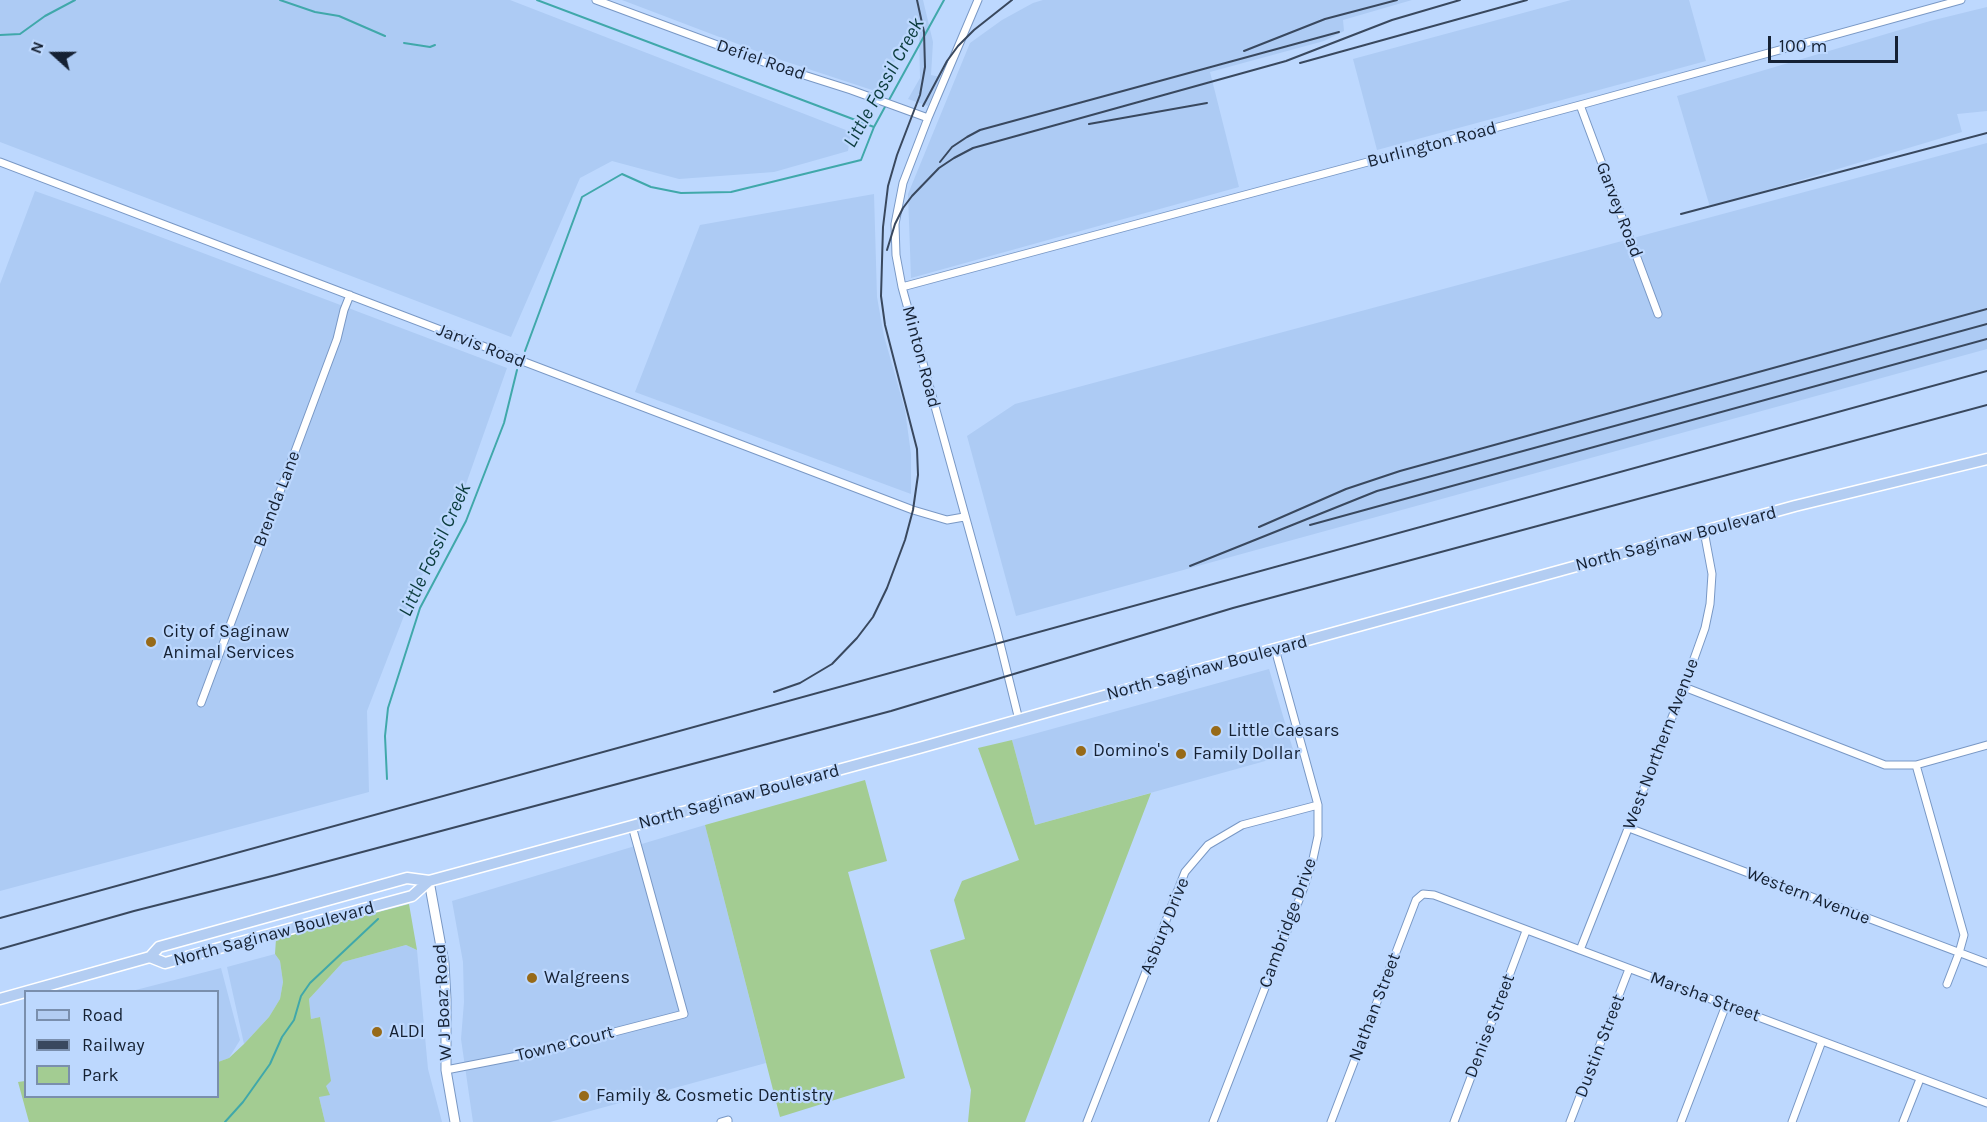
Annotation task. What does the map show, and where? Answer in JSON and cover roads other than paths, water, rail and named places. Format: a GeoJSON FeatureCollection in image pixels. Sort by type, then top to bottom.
{"type":"FeatureCollection","features":[{"type":"Feature","properties":{"kind":"main road","name":"North Saginaw Boulevard"},"geometry":{"type":"LineString","coordinates":[[32,990],[150,957],[159,947],[407,878],[429,881],[1795,506],[1987,459]]}},
{"type":"Feature","properties":{"kind":"main road","name":"North Saginaw Boulevard"},"geometry":{"type":"LineString","coordinates":[[150,957],[165,963],[412,896],[429,881]]}},
{"type":"Feature","properties":{"kind":"main road","name":"W J Boaz Road"},"geometry":{"type":"LineString","coordinates":[[429,881],[444,963],[446,1070],[455,1122]]}},
{"type":"Feature","properties":{"kind":"main road","name":"North Saginaw Boulevard"},"geometry":{"type":"LineString","coordinates":[[0,999],[24,992]]}},
{"type":"Feature","properties":{"kind":"street","name":"Defiel Road"},"geometry":{"type":"LineString","coordinates":[[596,0],[766,63],[928,118]]}},
{"type":"Feature","properties":{"kind":"street","name":"Minton Road"},"geometry":{"type":"LineString","coordinates":[[978,0],[903,183],[895,224],[896,255],[902,287],[997,631],[1019,720]]}},
{"type":"Feature","properties":{"kind":"street","name":"Burlington Road"},"geometry":{"type":"LineString","coordinates":[[902,287],[1961,0]]}},
{"type":"Feature","properties":{"kind":"street","name":"Garvey Road"},"geometry":{"type":"LineString","coordinates":[[1580,105],[1658,314]]}},
{"type":"Feature","properties":{"kind":"street","name":"Jarvis Road"},"geometry":{"type":"LineString","coordinates":[[0,162],[913,510],[947,520],[964,517]]}},
{"type":"Feature","properties":{"kind":"street","name":"Brenda Lane"},"geometry":{"type":"LineString","coordinates":[[201,703],[338,339],[344,310],[350,295]]}},
{"type":"Feature","properties":{"kind":"street","name":"West Northern Avenue"},"geometry":{"type":"LineString","coordinates":[[1580,950],[1702,639],[1710,604],[1712,574],[1704,531]]}},
{"type":"Feature","properties":{"kind":"street","name":"Cambridge Drive"},"geometry":{"type":"LineString","coordinates":[[1213,1122],[1309,872],[1318,836],[1318,805],[1275,649]]}},
{"type":"Feature","properties":{"kind":"street"},"geometry":{"type":"LineString","coordinates":[[1684,687],[1876,762],[1895,766],[1916,765],[1987,745]]}},
{"type":"Feature","properties":{"kind":"street"},"geometry":{"type":"LineString","coordinates":[[1916,765],[1964,935],[1947,984]]}},
{"type":"Feature","properties":{"kind":"street","name":"Asbury Drive"},"geometry":{"type":"LineString","coordinates":[[1088,1122],[1185,872],[1208,845],[1242,825],[1318,805]]}},
{"type":"Feature","properties":{"kind":"street","name":"Towne Court"},"geometry":{"type":"LineString","coordinates":[[446,1070],[533,1053],[684,1014],[633,826]]}},
{"type":"Feature","properties":{"kind":"street","name":"Western Avenue"},"geometry":{"type":"LineString","coordinates":[[1629,828],[1987,963]]}},
{"type":"Feature","properties":{"kind":"street","name":"Marsha Street"},"geometry":{"type":"LineString","coordinates":[[1423,894],[1434,895],[1987,1103]]}},
{"type":"Feature","properties":{"kind":"street","name":"Nathan Street"},"geometry":{"type":"LineString","coordinates":[[1331,1122],[1416,900],[1423,894]]}},
{"type":"Feature","properties":{"kind":"street","name":"Denise Street"},"geometry":{"type":"LineString","coordinates":[[1454,1122],[1526,931]]}},
{"type":"Feature","properties":{"kind":"street","name":"Dustin Street"},"geometry":{"type":"LineString","coordinates":[[1570,1122],[1629,969]]}},
{"type":"Feature","properties":{"kind":"street"},"geometry":{"type":"LineString","coordinates":[[1681,1122],[1726,1005]]}},
{"type":"Feature","properties":{"kind":"street"},"geometry":{"type":"LineString","coordinates":[[1792,1122],[1822,1041]]}},
{"type":"Feature","properties":{"kind":"street"},"geometry":{"type":"LineString","coordinates":[[1903,1122],[1920,1078]]}},
{"type":"Feature","properties":{"kind":"waterway"},"geometry":{"type":"LineString","coordinates":[[0,35],[20,34],[45,16],[75,0]]}},
{"type":"Feature","properties":{"kind":"waterway"},"geometry":{"type":"LineString","coordinates":[[280,0],[315,12],[339,16],[385,36]]}},
{"type":"Feature","properties":{"kind":"waterway"},"geometry":{"type":"LineString","coordinates":[[537,0],[874,127]]}},
{"type":"Feature","properties":{"kind":"waterway","name":"Little Fossil Creek"},"geometry":{"type":"LineString","coordinates":[[889,100],[944,0]]}},
{"type":"Feature","properties":{"kind":"waterway"},"geometry":{"type":"LineString","coordinates":[[404,43],[430,47],[435,45]]}},
{"type":"Feature","properties":{"kind":"waterway","name":"Little Fossil Creek"},"geometry":{"type":"LineString","coordinates":[[525,351],[582,197],[622,174],[651,187],[681,193],[731,192],[861,160],[874,127],[886,105]]}},
{"type":"Feature","properties":{"kind":"waterway","name":"Little Fossil Creek"},"geometry":{"type":"LineString","coordinates":[[387,779],[385,736],[388,708],[420,608],[466,521],[504,423],[517,370]]}},
{"type":"Feature","properties":{"kind":"waterway","name":"Little Fossil Creek"},"geometry":{"type":"LineString","coordinates":[[225,1122],[243,1102],[270,1064],[282,1037],[294,1020],[301,996],[310,983],[378,919]]}},
{"type":"Feature","properties":{"kind":"railway"},"geometry":{"type":"LineString","coordinates":[[774,692],[800,683],[832,664],[857,638],[873,617],[887,588],[905,540],[913,510],[918,475],[917,449],[885,325],[881,296],[883,227],[888,186],[920,95],[925,67],[924,32],[917,0]]}},
{"type":"Feature","properties":{"kind":"railway"},"geometry":{"type":"LineString","coordinates":[[923,106],[947,61],[958,46],[974,30],[1012,0]]}},
{"type":"Feature","properties":{"kind":"railway"},"geometry":{"type":"LineString","coordinates":[[1244,51],[1325,19],[1397,0]]}},
{"type":"Feature","properties":{"kind":"railway"},"geometry":{"type":"LineString","coordinates":[[887,250],[895,224],[912,196],[939,168],[973,148],[1286,61],[1392,20],[1460,0]]}},
{"type":"Feature","properties":{"kind":"railway"},"geometry":{"type":"LineString","coordinates":[[1300,63],[1527,0]]}},
{"type":"Feature","properties":{"kind":"railway"},"geometry":{"type":"LineString","coordinates":[[940,162],[952,147],[980,130],[1339,32]]}},
{"type":"Feature","properties":{"kind":"railway"},"geometry":{"type":"LineString","coordinates":[[1089,124],[1207,103]]}},
{"type":"Feature","properties":{"kind":"railway"},"geometry":{"type":"LineString","coordinates":[[1681,214],[1987,133]]}},
{"type":"Feature","properties":{"kind":"railway"},"geometry":{"type":"LineString","coordinates":[[1259,527],[1346,489],[1400,471],[1987,309]]}},
{"type":"Feature","properties":{"kind":"railway"},"geometry":{"type":"LineString","coordinates":[[1190,566],[1377,491],[1987,324]]}},
{"type":"Feature","properties":{"kind":"railway"},"geometry":{"type":"LineString","coordinates":[[1310,525],[1987,339]]}},
{"type":"Feature","properties":{"kind":"railway"},"geometry":{"type":"LineString","coordinates":[[0,918],[1987,371]]}},
{"type":"Feature","properties":{"kind":"railway"},"geometry":{"type":"LineString","coordinates":[[0,949],[134,911],[891,711],[1233,608],[1987,405]]}},
{"type":"Feature","properties":{"kind":"place","name":"City of Saginaw Animal Services"},"geometry":{"type":"Point","coordinates":[151,642]}},
{"type":"Feature","properties":{"kind":"place","name":"Little Caesars"},"geometry":{"type":"Point","coordinates":[1216,731]}},
{"type":"Feature","properties":{"kind":"place","name":"Domino's"},"geometry":{"type":"Point","coordinates":[1081,751]}},
{"type":"Feature","properties":{"kind":"place","name":"Family Dollar"},"geometry":{"type":"Point","coordinates":[1181,754]}},
{"type":"Feature","properties":{"kind":"place","name":"Walgreens"},"geometry":{"type":"Point","coordinates":[532,978]}},
{"type":"Feature","properties":{"kind":"place","name":"ALDI"},"geometry":{"type":"Point","coordinates":[377,1032]}},
{"type":"Feature","properties":{"kind":"place","name":"Family & Cosmetic Dentistry"},"geometry":{"type":"Point","coordinates":[584,1096]}}]}
